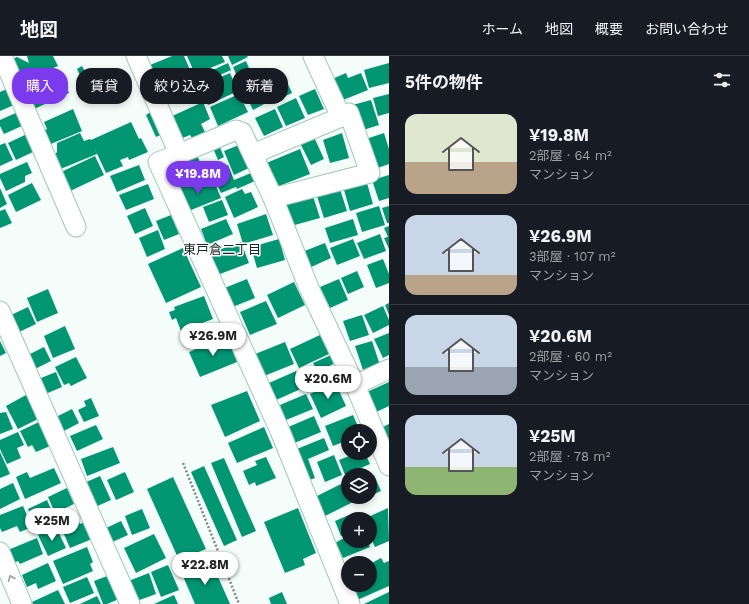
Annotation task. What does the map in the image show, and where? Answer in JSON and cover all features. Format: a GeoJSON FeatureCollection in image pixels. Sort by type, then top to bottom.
{"type":"FeatureCollection","features":[{"type":"Feature","properties":{"kind":"street"},"geometry":{"type":"LineString","coordinates":[[2,56],[76,227]]}},
{"type":"Feature","properties":{"kind":"street"},"geometry":{"type":"LineString","coordinates":[[136,56],[179,154]]}},
{"type":"Feature","properties":{"kind":"street"},"geometry":{"type":"LineString","coordinates":[[313,56],[341,117]]}},
{"type":"Feature","properties":{"kind":"street"},"geometry":{"type":"LineString","coordinates":[[252,154],[349,113],[370,173],[273,198]]}},
{"type":"Feature","properties":{"kind":"street"},"geometry":{"type":"LineString","coordinates":[[350,604],[280,430],[158,162],[236,130],[242,132],[273,198],[309,288],[355,385],[389,466]]}},
{"type":"Feature","properties":{"kind":"street"},"geometry":{"type":"LineString","coordinates":[[0,311],[130,604]]}},
{"type":"Feature","properties":{"kind":"street"},"geometry":{"type":"LineString","coordinates":[[355,385],[389,369]]}},
{"type":"Feature","properties":{"kind":"street"},"geometry":{"type":"LineString","coordinates":[[0,552],[22,604]]}},
{"type":"Feature","properties":{"kind":"path"},"geometry":{"type":"LineString","coordinates":[[183,463],[239,604]]}},
{"type":"Feature","properties":{"kind":"building"},"geometry":{"type":"Polygon","coordinates":[[[27,56],[53,56],[58,66],[53,68],[13,68],[10,60],[17,57],[29,63],[27,56]]]}},
{"type":"Feature","properties":{"kind":"building"},"geometry":{"type":"Polygon","coordinates":[[[172,56],[184,56],[189,68],[151,68],[150,65],[172,56]]]}},
{"type":"Feature","properties":{"kind":"building"},"geometry":{"type":"Polygon","coordinates":[[[187,56],[222,56],[225,62],[210,68],[192,68],[187,56]]]}},
{"type":"Feature","properties":{"kind":"building"},"geometry":{"type":"Polygon","coordinates":[[[228,56],[247,56],[248,57],[232,65],[228,56]]]}},
{"type":"Feature","properties":{"kind":"building"},"geometry":{"type":"Polygon","coordinates":[[[246,61],[249,68],[233,68],[246,61]]]}},
{"type":"Feature","properties":{"kind":"building"},"geometry":{"type":"Polygon","coordinates":[[[228,63],[231,70],[224,73],[224,68],[217,68],[228,63]]]}},
{"type":"Feature","properties":{"kind":"building"},"geometry":{"type":"Polygon","coordinates":[[[389,63],[389,83],[369,88],[364,70],[389,63]]]}},
{"type":"Feature","properties":{"kind":"building"},"geometry":{"type":"Polygon","coordinates":[[[230,73],[232,78],[232,94],[224,98],[224,76],[230,73]]]}},
{"type":"Feature","properties":{"kind":"building"},"geometry":{"type":"Polygon","coordinates":[[[346,73],[348,78],[361,73],[368,90],[338,102],[330,80],[346,73]]]}},
{"type":"Feature","properties":{"kind":"building"},"geometry":{"type":"Polygon","coordinates":[[[288,84],[292,93],[288,95],[288,84]]]}},
{"type":"Feature","properties":{"kind":"building"},"geometry":{"type":"Polygon","coordinates":[[[7,89],[12,104],[14,105],[0,111],[0,92],[7,89]]]}},
{"type":"Feature","properties":{"kind":"building"},"geometry":{"type":"Polygon","coordinates":[[[315,89],[324,109],[308,115],[299,96],[315,89]]]}},
{"type":"Feature","properties":{"kind":"building"},"geometry":{"type":"Polygon","coordinates":[[[389,94],[389,113],[378,116],[373,98],[389,94]]]}},
{"type":"Feature","properties":{"kind":"building"},"geometry":{"type":"Polygon","coordinates":[[[232,97],[232,104],[244,104],[248,112],[218,126],[210,107],[217,104],[224,104],[224,101],[232,97]]]}},
{"type":"Feature","properties":{"kind":"building"},"geometry":{"type":"Polygon","coordinates":[[[296,98],[305,118],[286,126],[277,107],[283,104],[288,104],[288,102],[296,98]]]}},
{"type":"Feature","properties":{"kind":"building"},"geometry":{"type":"Polygon","coordinates":[[[371,100],[379,125],[357,132],[349,106],[371,100]]]}},
{"type":"Feature","properties":{"kind":"building"},"geometry":{"type":"Polygon","coordinates":[[[29,104],[45,104],[32,110],[29,104]]]}},
{"type":"Feature","properties":{"kind":"building"},"geometry":{"type":"Polygon","coordinates":[[[199,104],[204,104],[210,119],[201,124],[205,132],[192,138],[190,135],[180,139],[170,117],[199,104]]]}},
{"type":"Feature","properties":{"kind":"building"},"geometry":{"type":"Polygon","coordinates":[[[250,104],[264,104],[253,110],[250,104]]]}},
{"type":"Feature","properties":{"kind":"building"},"geometry":{"type":"Polygon","coordinates":[[[73,109],[82,131],[46,146],[40,132],[47,129],[44,122],[73,109]]]}},
{"type":"Feature","properties":{"kind":"building"},"geometry":{"type":"Polygon","coordinates":[[[275,109],[283,127],[264,136],[255,118],[275,109]]]}},
{"type":"Feature","properties":{"kind":"building"},"geometry":{"type":"Polygon","coordinates":[[[152,111],[163,134],[156,137],[146,115],[152,111]]]}},
{"type":"Feature","properties":{"kind":"building"},"geometry":{"type":"Polygon","coordinates":[[[18,112],[24,125],[4,134],[0,126],[0,120],[18,112]]]}},
{"type":"Feature","properties":{"kind":"building"},"geometry":{"type":"Polygon","coordinates":[[[131,122],[139,139],[141,138],[148,152],[129,160],[128,157],[120,160],[123,166],[106,173],[93,145],[97,154],[58,170],[53,157],[57,152],[57,143],[80,133],[84,141],[91,140],[131,122]]]}},
{"type":"Feature","properties":{"kind":"building"},"geometry":{"type":"Polygon","coordinates":[[[342,133],[349,158],[330,163],[323,140],[342,133]]]}},
{"type":"Feature","properties":{"kind":"building"},"geometry":{"type":"Polygon","coordinates":[[[384,133],[389,149],[389,164],[372,170],[363,140],[384,133]]]}},
{"type":"Feature","properties":{"kind":"building"},"geometry":{"type":"Polygon","coordinates":[[[27,134],[35,151],[16,160],[8,143],[27,134]]]}},
{"type":"Feature","properties":{"kind":"building"},"geometry":{"type":"Polygon","coordinates":[[[314,137],[324,159],[311,165],[300,143],[314,137]]]}},
{"type":"Feature","properties":{"kind":"building"},"geometry":{"type":"Polygon","coordinates":[[[5,143],[13,160],[0,166],[0,145],[5,143]]]}},
{"type":"Feature","properties":{"kind":"building"},"geometry":{"type":"Polygon","coordinates":[[[219,145],[224,157],[218,160],[213,148],[219,145]]]}},
{"type":"Feature","properties":{"kind":"building"},"geometry":{"type":"Polygon","coordinates":[[[239,145],[249,168],[234,175],[224,151],[239,145]]]}},
{"type":"Feature","properties":{"kind":"building"},"geometry":{"type":"Polygon","coordinates":[[[300,149],[310,174],[279,186],[276,181],[272,181],[264,164],[300,149]]]}},
{"type":"Feature","properties":{"kind":"building"},"geometry":{"type":"Polygon","coordinates":[[[196,153],[204,171],[174,184],[166,166],[196,153]]]}},
{"type":"Feature","properties":{"kind":"building"},"geometry":{"type":"Polygon","coordinates":[[[95,156],[104,175],[68,192],[59,173],[95,156]]]}},
{"type":"Feature","properties":{"kind":"building"},"geometry":{"type":"Polygon","coordinates":[[[27,162],[32,173],[25,176],[25,182],[6,191],[0,178],[0,174],[27,162]]]}},
{"type":"Feature","properties":{"kind":"building"},"geometry":{"type":"Polygon","coordinates":[[[139,165],[145,180],[117,192],[110,176],[139,165]]]}},
{"type":"Feature","properties":{"kind":"building"},"geometry":{"type":"Polygon","coordinates":[[[228,165],[234,180],[251,173],[255,181],[237,189],[236,187],[221,193],[212,173],[228,165]]]}},
{"type":"Feature","properties":{"kind":"building"},"geometry":{"type":"Polygon","coordinates":[[[389,175],[389,198],[379,201],[372,180],[389,175]]]}},
{"type":"Feature","properties":{"kind":"building"},"geometry":{"type":"Polygon","coordinates":[[[213,179],[221,198],[186,212],[176,187],[192,181],[195,187],[213,179]]]}},
{"type":"Feature","properties":{"kind":"building"},"geometry":{"type":"Polygon","coordinates":[[[32,183],[41,200],[16,212],[8,195],[32,183]]]}},
{"type":"Feature","properties":{"kind":"building"},"geometry":{"type":"Polygon","coordinates":[[[367,183],[373,204],[350,211],[344,190],[367,183]]]}},
{"type":"Feature","properties":{"kind":"building"},"geometry":{"type":"Polygon","coordinates":[[[148,184],[154,199],[126,210],[119,195],[148,184]]]}},
{"type":"Feature","properties":{"kind":"building"},"geometry":{"type":"Polygon","coordinates":[[[339,186],[347,211],[324,218],[316,193],[339,186]]]}},
{"type":"Feature","properties":{"kind":"building"},"geometry":{"type":"Polygon","coordinates":[[[0,188],[7,204],[0,208],[0,188]]]}},
{"type":"Feature","properties":{"kind":"building"},"geometry":{"type":"Polygon","coordinates":[[[242,189],[245,194],[251,192],[258,207],[234,218],[225,197],[242,189]]]}},
{"type":"Feature","properties":{"kind":"building"},"geometry":{"type":"Polygon","coordinates":[[[312,193],[320,218],[291,226],[284,201],[312,193]]]}},
{"type":"Feature","properties":{"kind":"building"},"geometry":{"type":"Polygon","coordinates":[[[222,200],[228,215],[209,222],[203,207],[222,200]]]}},
{"type":"Feature","properties":{"kind":"building"},"geometry":{"type":"Polygon","coordinates":[[[379,206],[385,225],[362,232],[356,213],[379,206]]]}},
{"type":"Feature","properties":{"kind":"building"},"geometry":{"type":"Polygon","coordinates":[[[389,206],[389,223],[387,223],[382,208],[389,206]]]}},
{"type":"Feature","properties":{"kind":"building"},"geometry":{"type":"Polygon","coordinates":[[[145,208],[153,226],[135,234],[127,216],[145,208]]]}},
{"type":"Feature","properties":{"kind":"building"},"geometry":{"type":"Polygon","coordinates":[[[5,209],[12,223],[0,228],[0,211],[5,209]]]}},
{"type":"Feature","properties":{"kind":"building"},"geometry":{"type":"Polygon","coordinates":[[[266,214],[273,235],[243,244],[237,224],[266,214]]]}},
{"type":"Feature","properties":{"kind":"building"},"geometry":{"type":"Polygon","coordinates":[[[171,215],[179,234],[164,240],[156,221],[171,215]]]}},
{"type":"Feature","properties":{"kind":"building"},"geometry":{"type":"Polygon","coordinates":[[[226,219],[233,234],[207,245],[201,229],[226,219]]]}},
{"type":"Feature","properties":{"kind":"building"},"geometry":{"type":"Polygon","coordinates":[[[353,219],[358,235],[330,243],[325,228],[353,219]]]}},
{"type":"Feature","properties":{"kind":"building"},"geometry":{"type":"Polygon","coordinates":[[[389,226],[389,249],[384,238],[388,237],[384,228],[389,226]]]}},
{"type":"Feature","properties":{"kind":"building"},"geometry":{"type":"Polygon","coordinates":[[[158,230],[165,249],[147,257],[139,238],[158,230]]]}},
{"type":"Feature","properties":{"kind":"building"},"geometry":{"type":"Polygon","coordinates":[[[380,234],[386,251],[364,259],[357,243],[380,234]]]}},
{"type":"Feature","properties":{"kind":"building"},"geometry":{"type":"Polygon","coordinates":[[[279,239],[285,260],[257,268],[251,247],[279,239]]]}},
{"type":"Feature","properties":{"kind":"building"},"geometry":{"type":"Polygon","coordinates":[[[353,239],[360,256],[337,265],[330,248],[353,239]]]}},
{"type":"Feature","properties":{"kind":"building"},"geometry":{"type":"Polygon","coordinates":[[[241,242],[249,263],[212,277],[204,255],[241,242]]]}},
{"type":"Feature","properties":{"kind":"building"},"geometry":{"type":"Polygon","coordinates":[[[325,243],[331,258],[309,268],[302,252],[325,243]]]}},
{"type":"Feature","properties":{"kind":"building"},"geometry":{"type":"Polygon","coordinates":[[[183,248],[201,287],[166,303],[148,264],[183,248]]]}},
{"type":"Feature","properties":{"kind":"building"},"geometry":{"type":"Polygon","coordinates":[[[383,259],[389,274],[389,283],[376,288],[367,265],[383,259]]]}},
{"type":"Feature","properties":{"kind":"building"},"geometry":{"type":"Polygon","coordinates":[[[357,271],[364,287],[348,294],[341,278],[357,271]]]}},
{"type":"Feature","properties":{"kind":"building"},"geometry":{"type":"Polygon","coordinates":[[[247,279],[255,298],[230,308],[222,289],[247,279]]]}},
{"type":"Feature","properties":{"kind":"building"},"geometry":{"type":"Polygon","coordinates":[[[339,279],[348,300],[330,308],[320,287],[339,279]]]}},
{"type":"Feature","properties":{"kind":"building"},"geometry":{"type":"Polygon","coordinates":[[[294,282],[305,305],[278,318],[267,295],[294,282]]]}},
{"type":"Feature","properties":{"kind":"building"},"geometry":{"type":"Polygon","coordinates":[[[48,289],[58,313],[37,322],[27,298],[48,289]]]}},
{"type":"Feature","properties":{"kind":"building"},"geometry":{"type":"Polygon","coordinates":[[[204,296],[213,319],[181,331],[176,318],[172,320],[169,312],[175,310],[174,307],[204,296]]]}},
{"type":"Feature","properties":{"kind":"building"},"geometry":{"type":"Polygon","coordinates":[[[266,301],[277,324],[250,335],[240,312],[266,301]]]}},
{"type":"Feature","properties":{"kind":"building"},"geometry":{"type":"Polygon","coordinates":[[[389,303],[389,315],[385,305],[389,303]]]}},
{"type":"Feature","properties":{"kind":"building"},"geometry":{"type":"Polygon","coordinates":[[[383,306],[389,320],[389,325],[373,333],[364,315],[383,306]]]}},
{"type":"Feature","properties":{"kind":"building"},"geometry":{"type":"Polygon","coordinates":[[[28,307],[36,324],[17,333],[9,316],[28,307]]]}},
{"type":"Feature","properties":{"kind":"building"},"geometry":{"type":"Polygon","coordinates":[[[362,315],[369,335],[350,341],[343,321],[362,315]]]}},
{"type":"Feature","properties":{"kind":"building"},"geometry":{"type":"Polygon","coordinates":[[[65,326],[75,349],[53,358],[44,336],[65,326]]]}},
{"type":"Feature","properties":{"kind":"building"},"geometry":{"type":"Polygon","coordinates":[[[389,333],[389,355],[383,358],[374,339],[389,333]]]}},
{"type":"Feature","properties":{"kind":"building"},"geometry":{"type":"Polygon","coordinates":[[[320,335],[329,354],[299,368],[290,349],[320,335]]]}},
{"type":"Feature","properties":{"kind":"building"},"geometry":{"type":"Polygon","coordinates":[[[227,336],[237,362],[200,377],[189,352],[227,336]]]}},
{"type":"Feature","properties":{"kind":"building"},"geometry":{"type":"Polygon","coordinates":[[[0,341],[6,353],[0,356],[0,341]]]}},
{"type":"Feature","properties":{"kind":"building"},"geometry":{"type":"Polygon","coordinates":[[[372,341],[380,365],[363,370],[355,346],[372,341]]]}},
{"type":"Feature","properties":{"kind":"building"},"geometry":{"type":"Polygon","coordinates":[[[285,342],[294,364],[259,378],[250,356],[285,342]]]}},
{"type":"Feature","properties":{"kind":"building"},"geometry":{"type":"Polygon","coordinates":[[[44,347],[51,361],[31,371],[24,357],[44,347]]]}},
{"type":"Feature","properties":{"kind":"building"},"geometry":{"type":"Polygon","coordinates":[[[331,355],[335,363],[318,372],[313,363],[331,355]]]}},
{"type":"Feature","properties":{"kind":"building"},"geometry":{"type":"Polygon","coordinates":[[[76,357],[87,378],[71,386],[69,383],[64,385],[55,367],[76,357]]]}},
{"type":"Feature","properties":{"kind":"building"},"geometry":{"type":"Polygon","coordinates":[[[296,371],[303,388],[276,400],[269,383],[296,371]]]}},
{"type":"Feature","properties":{"kind":"building"},"geometry":{"type":"Polygon","coordinates":[[[56,372],[62,387],[43,395],[36,380],[56,372]]]}},
{"type":"Feature","properties":{"kind":"building"},"geometry":{"type":"Polygon","coordinates":[[[311,378],[316,387],[308,391],[303,382],[311,378]]]}},
{"type":"Feature","properties":{"kind":"building"},"geometry":{"type":"Polygon","coordinates":[[[335,382],[346,406],[321,418],[310,394],[335,382]]]}},
{"type":"Feature","properties":{"kind":"building"},"geometry":{"type":"Polygon","coordinates":[[[389,382],[389,406],[376,412],[367,392],[389,382]]]}},
{"type":"Feature","properties":{"kind":"building"},"geometry":{"type":"Polygon","coordinates":[[[247,391],[260,421],[225,437],[211,405],[247,391]]]}},
{"type":"Feature","properties":{"kind":"building"},"geometry":{"type":"Polygon","coordinates":[[[306,394],[313,409],[286,420],[280,405],[306,394]]]}},
{"type":"Feature","properties":{"kind":"building"},"geometry":{"type":"Polygon","coordinates":[[[26,395],[38,419],[18,429],[6,406],[26,395]]]}},
{"type":"Feature","properties":{"kind":"building"},"geometry":{"type":"Polygon","coordinates":[[[91,398],[99,416],[84,422],[78,410],[86,406],[84,401],[91,398]]]}},
{"type":"Feature","properties":{"kind":"building"},"geometry":{"type":"Polygon","coordinates":[[[72,409],[79,423],[62,432],[54,418],[72,409]]]}},
{"type":"Feature","properties":{"kind":"building"},"geometry":{"type":"Polygon","coordinates":[[[6,412],[13,429],[0,434],[0,413],[6,412]]]}},
{"type":"Feature","properties":{"kind":"building"},"geometry":{"type":"Polygon","coordinates":[[[353,415],[357,424],[341,424],[341,443],[333,446],[325,426],[353,415]]]}},
{"type":"Feature","properties":{"kind":"building"},"geometry":{"type":"Polygon","coordinates":[[[314,416],[321,432],[292,444],[286,428],[314,416]]]}},
{"type":"Feature","properties":{"kind":"building"},"geometry":{"type":"Polygon","coordinates":[[[39,422],[50,446],[36,452],[32,445],[28,447],[20,431],[39,422]]]}},
{"type":"Feature","properties":{"kind":"building"},"geometry":{"type":"Polygon","coordinates":[[[389,424],[389,446],[381,428],[389,424]]]}},
{"type":"Feature","properties":{"kind":"building"},"geometry":{"type":"Polygon","coordinates":[[[96,425],[103,439],[77,451],[70,436],[96,425]]]}},
{"type":"Feature","properties":{"kind":"building"},"geometry":{"type":"Polygon","coordinates":[[[264,427],[273,448],[237,463],[228,443],[264,427]]]}},
{"type":"Feature","properties":{"kind":"building"},"geometry":{"type":"Polygon","coordinates":[[[18,432],[24,445],[17,448],[21,458],[7,464],[0,449],[0,440],[18,432]]]}},
{"type":"Feature","properties":{"kind":"building"},"geometry":{"type":"Polygon","coordinates":[[[324,438],[329,450],[308,459],[315,478],[304,482],[292,451],[324,438]]]}},
{"type":"Feature","properties":{"kind":"building"},"geometry":{"type":"Polygon","coordinates":[[[113,447],[120,463],[87,476],[81,459],[113,447]]]}},
{"type":"Feature","properties":{"kind":"building"},"geometry":{"type":"Polygon","coordinates":[[[0,452],[10,474],[0,478],[0,452]]]}},
{"type":"Feature","properties":{"kind":"building"},"geometry":{"type":"Polygon","coordinates":[[[334,455],[341,475],[325,482],[317,462],[334,455]]]}},
{"type":"Feature","properties":{"kind":"building"},"geometry":{"type":"Polygon","coordinates":[[[266,457],[276,478],[256,486],[255,482],[249,485],[243,471],[257,465],[255,461],[266,457]]]}},
{"type":"Feature","properties":{"kind":"building"},"geometry":{"type":"Polygon","coordinates":[[[224,458],[256,531],[242,537],[211,463],[224,458]]]}},
{"type":"Feature","properties":{"kind":"building"},"geometry":{"type":"Polygon","coordinates":[[[339,460],[368,460],[370,464],[361,468],[342,468],[339,460]]]}},
{"type":"Feature","properties":{"kind":"building"},"geometry":{"type":"Polygon","coordinates":[[[204,466],[237,540],[224,546],[191,472],[204,466]]]}},
{"type":"Feature","properties":{"kind":"building"},"geometry":{"type":"Polygon","coordinates":[[[54,468],[61,483],[25,499],[16,477],[27,472],[30,478],[54,468]]]}},
{"type":"Feature","properties":{"kind":"building"},"geometry":{"type":"Polygon","coordinates":[[[125,472],[134,492],[116,500],[107,480],[125,472]]]}},
{"type":"Feature","properties":{"kind":"building"},"geometry":{"type":"Polygon","coordinates":[[[100,476],[111,500],[93,508],[82,484],[100,476]]]}},
{"type":"Feature","properties":{"kind":"building"},"geometry":{"type":"Polygon","coordinates":[[[173,477],[206,549],[179,560],[147,489],[173,477]]]}},
{"type":"Feature","properties":{"kind":"building"},"geometry":{"type":"Polygon","coordinates":[[[377,482],[381,491],[377,493],[377,482]]]}},
{"type":"Feature","properties":{"kind":"building"},"geometry":{"type":"Polygon","coordinates":[[[13,483],[20,499],[0,509],[0,489],[13,483]]]}},
{"type":"Feature","properties":{"kind":"building"},"geometry":{"type":"Polygon","coordinates":[[[341,484],[341,504],[349,504],[321,518],[311,499],[341,484]]]}},
{"type":"Feature","properties":{"kind":"building"},"geometry":{"type":"Polygon","coordinates":[[[67,488],[74,504],[55,513],[48,497],[67,488]]]}},
{"type":"Feature","properties":{"kind":"building"},"geometry":{"type":"Polygon","coordinates":[[[47,500],[54,516],[35,525],[28,509],[47,500]]]}},
{"type":"Feature","properties":{"kind":"building"},"geometry":{"type":"Polygon","coordinates":[[[23,506],[32,527],[20,532],[17,526],[2,532],[0,528],[0,515],[23,506]]]}},
{"type":"Feature","properties":{"kind":"building"},"geometry":{"type":"Polygon","coordinates":[[[298,508],[316,553],[303,559],[305,565],[285,573],[264,522],[298,508]]]}},
{"type":"Feature","properties":{"kind":"building"},"geometry":{"type":"Polygon","coordinates":[[[388,508],[389,541],[377,546],[377,513],[388,508]]]}},
{"type":"Feature","properties":{"kind":"building"},"geometry":{"type":"Polygon","coordinates":[[[142,509],[150,528],[132,535],[125,516],[142,509]]]}},
{"type":"Feature","properties":{"kind":"building"},"geometry":{"type":"Polygon","coordinates":[[[341,518],[341,536],[335,521],[341,518]]]}},
{"type":"Feature","properties":{"kind":"building"},"geometry":{"type":"Polygon","coordinates":[[[78,520],[80,524],[85,522],[92,539],[70,548],[61,527],[78,520]]]}},
{"type":"Feature","properties":{"kind":"building"},"geometry":{"type":"Polygon","coordinates":[[[121,521],[128,535],[110,543],[104,529],[121,521]]]}},
{"type":"Feature","properties":{"kind":"building"},"geometry":{"type":"Polygon","coordinates":[[[56,527],[66,548],[48,556],[38,535],[56,527]]]}},
{"type":"Feature","properties":{"kind":"building"},"geometry":{"type":"Polygon","coordinates":[[[154,534],[166,558],[136,573],[124,548],[154,534]]]}},
{"type":"Feature","properties":{"kind":"building"},"geometry":{"type":"Polygon","coordinates":[[[37,538],[43,554],[20,564],[18,561],[14,563],[8,550],[37,538]]]}},
{"type":"Feature","properties":{"kind":"building"},"geometry":{"type":"Polygon","coordinates":[[[341,540],[341,548],[368,548],[348,556],[342,556],[338,547],[334,548],[333,544],[341,540]]]}},
{"type":"Feature","properties":{"kind":"building"},"geometry":{"type":"Polygon","coordinates":[[[87,547],[93,562],[90,564],[93,571],[63,584],[53,561],[87,547]]]}},
{"type":"Feature","properties":{"kind":"building"},"geometry":{"type":"Polygon","coordinates":[[[381,558],[384,563],[389,561],[389,586],[377,591],[377,560],[381,558]]]}},
{"type":"Feature","properties":{"kind":"building"},"geometry":{"type":"Polygon","coordinates":[[[211,561],[230,604],[195,604],[182,574],[211,561]]]}},
{"type":"Feature","properties":{"kind":"building"},"geometry":{"type":"Polygon","coordinates":[[[48,563],[56,581],[38,589],[36,583],[27,587],[22,575],[48,563]]]}},
{"type":"Feature","properties":{"kind":"building"},"geometry":{"type":"Polygon","coordinates":[[[168,565],[179,590],[161,597],[151,572],[168,565]]]}},
{"type":"Feature","properties":{"kind":"building"},"geometry":{"type":"Polygon","coordinates":[[[149,573],[156,594],[134,602],[126,582],[149,573]]]}},
{"type":"Feature","properties":{"kind":"building"},"geometry":{"type":"Polygon","coordinates":[[[110,575],[119,599],[103,604],[94,581],[110,575]]]}},
{"type":"Feature","properties":{"kind":"building"},"geometry":{"type":"Polygon","coordinates":[[[87,577],[94,593],[70,603],[63,587],[87,577]]]}},
{"type":"Feature","properties":{"kind":"building"},"geometry":{"type":"Polygon","coordinates":[[[58,590],[65,604],[33,604],[32,602],[58,590]]]}},
{"type":"Feature","properties":{"kind":"building"},"geometry":{"type":"Polygon","coordinates":[[[282,592],[287,604],[271,604],[269,598],[282,592]]]}},
{"type":"Feature","properties":{"kind":"building"},"geometry":{"type":"Polygon","coordinates":[[[351,592],[375,592],[355,601],[351,592]]]}},
{"type":"Feature","properties":{"kind":"building"},"geometry":{"type":"Polygon","coordinates":[[[389,592],[389,604],[364,604],[389,592]]]}},
{"type":"Feature","properties":{"kind":"building"},"geometry":{"type":"Polygon","coordinates":[[[174,595],[178,604],[154,604],[174,595]]]}},
{"type":"Feature","properties":{"kind":"building"},"geometry":{"type":"Polygon","coordinates":[[[97,596],[101,604],[80,604],[97,596]]]}},
{"type":"Feature","properties":{"kind":"district","name":"東戸倉二丁目"},"geometry":{"type":"Point","coordinates":[222,249]}}]}
